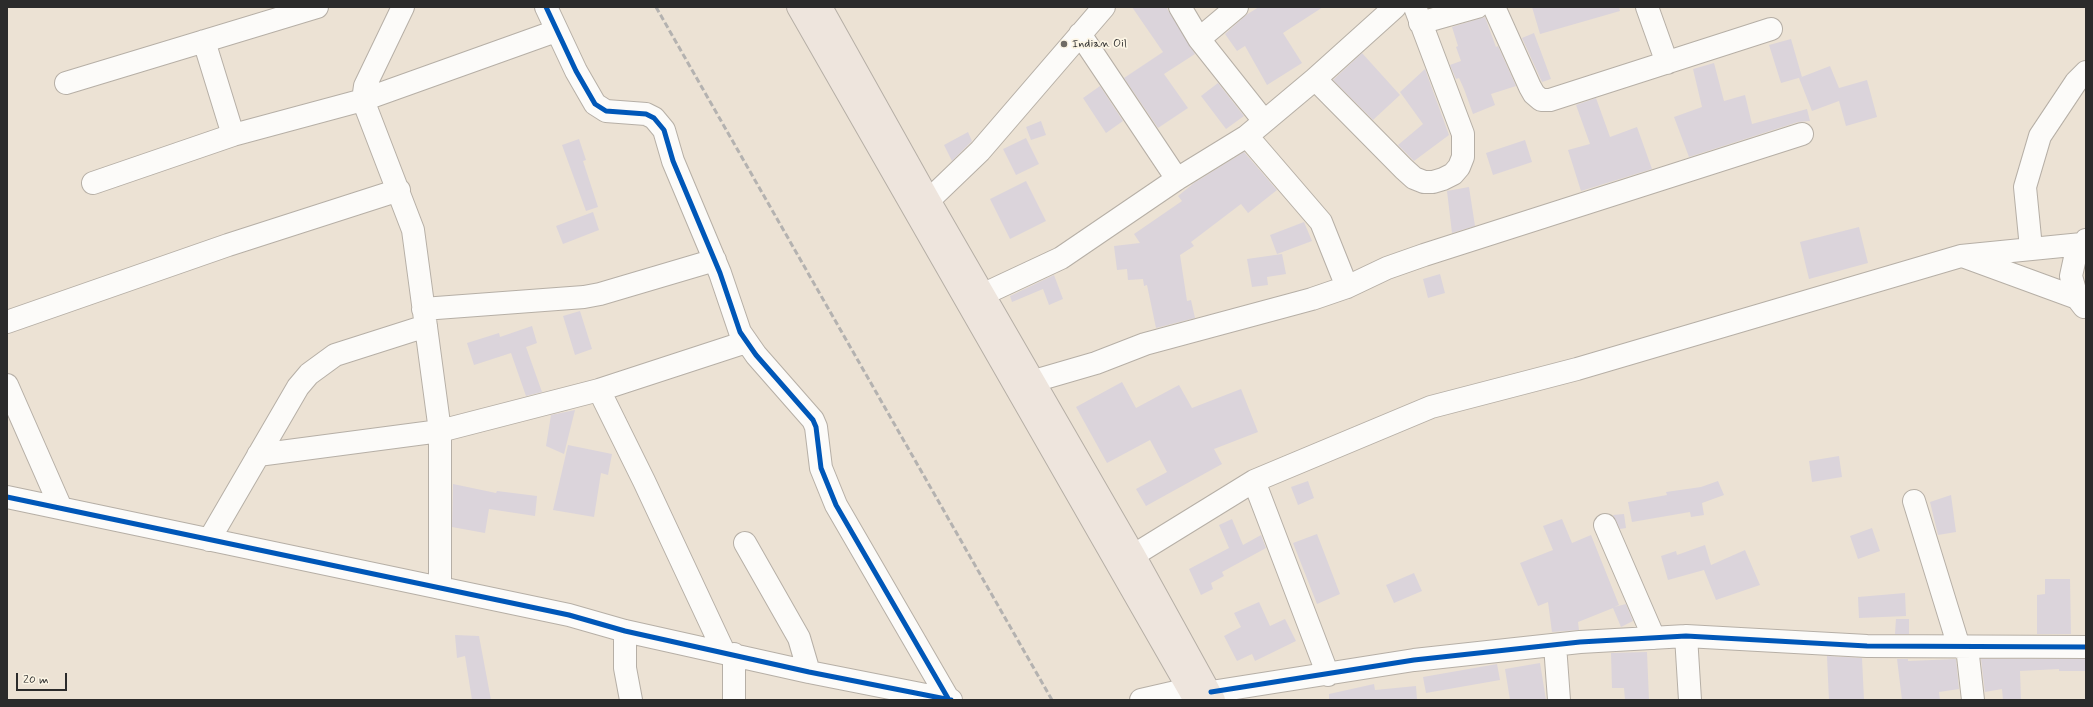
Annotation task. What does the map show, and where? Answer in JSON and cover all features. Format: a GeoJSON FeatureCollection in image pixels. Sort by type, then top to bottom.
{"type":"FeatureCollection","features":[{"type":"Feature","properties":{"kind":"main road"},"geometry":{"type":"LineString","coordinates":[[798,7],[915,214],[1203,695]]}},
{"type":"Feature","properties":{"kind":"main road"},"geometry":{"type":"LineString","coordinates":[[821,7],[929,200],[1134,555],[1203,695]]}},
{"type":"Feature","properties":{"kind":"street"},"geometry":{"type":"LineString","coordinates":[[66,83],[318,7]]}},
{"type":"Feature","properties":{"kind":"street"},"geometry":{"type":"LineString","coordinates":[[403,7],[365,86],[363,100],[399,190],[413,230],[440,431],[440,588]]}},
{"type":"Feature","properties":{"kind":"street"},"geometry":{"type":"LineString","coordinates":[[546,7],[576,71],[595,104],[601,109],[614,112],[646,114],[660,124],[667,138],[672,161],[715,260],[740,332],[746,342],[813,420],[816,427],[821,468],[836,504],[950,700]]}},
{"type":"Feature","properties":{"kind":"street"},"geometry":{"type":"LineString","coordinates":[[929,200],[980,151],[1104,7]]}},
{"type":"Feature","properties":{"kind":"street"},"geometry":{"type":"LineString","coordinates":[[1180,7],[1199,39],[1264,121]]}},
{"type":"Feature","properties":{"kind":"street"},"geometry":{"type":"LineString","coordinates":[[1199,39],[1237,7]]}},
{"type":"Feature","properties":{"kind":"street"},"geometry":{"type":"LineString","coordinates":[[984,294],[1061,258],[1177,179],[1247,136],[1315,79],[1395,7]]}},
{"type":"Feature","properties":{"kind":"street"},"geometry":{"type":"LineString","coordinates":[[1315,79],[1414,178],[1428,182],[1443,179],[1456,170],[1463,157],[1463,134],[1418,15],[1477,7]]}},
{"type":"Feature","properties":{"kind":"street"},"geometry":{"type":"LineString","coordinates":[[1494,7],[1530,87],[1534,94],[1541,100],[1550,100],[1771,29]]}},
{"type":"Feature","properties":{"kind":"street"},"geometry":{"type":"LineString","coordinates":[[1647,7],[1667,63]]}},
{"type":"Feature","properties":{"kind":"street"},"geometry":{"type":"LineString","coordinates":[[93,183],[233,135],[363,100],[556,31]]}},
{"type":"Feature","properties":{"kind":"street"},"geometry":{"type":"LineString","coordinates":[[1080,34],[1177,179]]}},
{"type":"Feature","properties":{"kind":"street"},"geometry":{"type":"LineString","coordinates":[[204,41],[233,135]]}},
{"type":"Feature","properties":{"kind":"street"},"geometry":{"type":"LineString","coordinates":[[2031,248],[2025,187],[2040,136],[2076,82],[2086,72]]}},
{"type":"Feature","properties":{"kind":"street"},"geometry":{"type":"LineString","coordinates":[[1034,381],[1096,363],[1145,344],[1312,299],[1347,287],[1387,268],[1424,255],[1802,134]]}},
{"type":"Feature","properties":{"kind":"street"},"geometry":{"type":"LineString","coordinates":[[1247,136],[1321,222],[1347,287]]}},
{"type":"Feature","properties":{"kind":"street"},"geometry":{"type":"LineString","coordinates":[[7,322],[228,245],[399,190]]}},
{"type":"Feature","properties":{"kind":"street"},"geometry":{"type":"LineString","coordinates":[[1134,555],[1254,481],[1431,407],[1577,369],[1961,256],[2084,242]]}},
{"type":"Feature","properties":{"kind":"street"},"geometry":{"type":"LineString","coordinates":[[2081,304],[2071,276],[2076,254],[2084,242]]}},
{"type":"Feature","properties":{"kind":"street"},"geometry":{"type":"LineString","coordinates":[[1961,256],[2081,304]]}},
{"type":"Feature","properties":{"kind":"street"},"geometry":{"type":"LineString","coordinates":[[209,540],[298,387],[321,364],[335,355],[425,317],[600,294],[715,260]]}},
{"type":"Feature","properties":{"kind":"street"},"geometry":{"type":"LineString","coordinates":[[258,454],[440,431],[599,390],[746,342]]}},
{"type":"Feature","properties":{"kind":"street"},"geometry":{"type":"LineString","coordinates":[[7,385],[61,508]]}},
{"type":"Feature","properties":{"kind":"street"},"geometry":{"type":"LineString","coordinates":[[599,390],[729,653],[734,700]]}},
{"type":"Feature","properties":{"kind":"street"},"geometry":{"type":"LineString","coordinates":[[1254,481],[1328,675]]}},
{"type":"Feature","properties":{"kind":"street"},"geometry":{"type":"LineString","coordinates":[[7,497],[569,615],[624,631],[729,653],[809,672],[950,700]]}},
{"type":"Feature","properties":{"kind":"street"},"geometry":{"type":"LineString","coordinates":[[1914,501],[1963,647],[1973,700]]}},
{"type":"Feature","properties":{"kind":"street"},"geometry":{"type":"LineString","coordinates":[[1606,525],[1654,638]]}},
{"type":"Feature","properties":{"kind":"street"},"geometry":{"type":"LineString","coordinates":[[745,543],[800,638],[809,672]]}},
{"type":"Feature","properties":{"kind":"street"},"geometry":{"type":"LineString","coordinates":[[624,631],[625,668],[631,700]]}},
{"type":"Feature","properties":{"kind":"street"},"geometry":{"type":"LineString","coordinates":[[1141,700],[1203,695],[1414,660],[1555,645],[1686,636],[1867,646],[2086,647]]}},
{"type":"Feature","properties":{"kind":"street"},"geometry":{"type":"LineString","coordinates":[[1686,636],[1690,700]]}},
{"type":"Feature","properties":{"kind":"street"},"geometry":{"type":"LineString","coordinates":[[1555,645],[1559,700]]}},
{"type":"Feature","properties":{"kind":"building"},"geometry":{"type":"Polygon","coordinates":[[[1132,7],[1166,7],[1195,54],[1164,74],[1188,108],[1158,128],[1124,78],[1163,52],[1132,7]]]}},
{"type":"Feature","properties":{"kind":"building"},"geometry":{"type":"Polygon","coordinates":[[[1259,7],[1323,7],[1283,33],[1302,63],[1267,85],[1245,46],[1237,51],[1225,34],[1246,15],[1259,7]]]}},
{"type":"Feature","properties":{"kind":"building"},"geometry":{"type":"Polygon","coordinates":[[[1532,7],[1619,7],[1620,11],[1540,34],[1532,7]]]}},
{"type":"Feature","properties":{"kind":"building"},"geometry":{"type":"Polygon","coordinates":[[[1485,17],[1496,47],[1498,46],[1516,86],[1491,94],[1495,105],[1473,114],[1459,78],[1456,79],[1450,65],[1461,61],[1456,47],[1458,46],[1452,27],[1485,17]]]}},
{"type":"Feature","properties":{"kind":"building"},"geometry":{"type":"Polygon","coordinates":[[[1534,33],[1551,79],[1542,82],[1522,38],[1534,33]]]}},
{"type":"Feature","properties":{"kind":"building"},"geometry":{"type":"Polygon","coordinates":[[[1791,39],[1802,77],[1781,83],[1769,45],[1791,39]]]}},
{"type":"Feature","properties":{"kind":"building"},"geometry":{"type":"Polygon","coordinates":[[[1362,53],[1400,95],[1373,120],[1333,80],[1362,53]]]}},
{"type":"Feature","properties":{"kind":"building"},"geometry":{"type":"Polygon","coordinates":[[[1714,63],[1724,101],[1745,95],[1752,124],[1807,109],[1810,121],[1798,122],[1689,157],[1674,117],[1702,107],[1693,69],[1714,63]]]}},
{"type":"Feature","properties":{"kind":"building"},"geometry":{"type":"Polygon","coordinates":[[[1830,66],[1839,88],[1867,80],[1877,117],[1846,126],[1839,101],[1812,111],[1799,78],[1830,66]]]}},
{"type":"Feature","properties":{"kind":"building"},"geometry":{"type":"Polygon","coordinates":[[[1425,69],[1449,135],[1414,161],[1398,145],[1423,124],[1400,92],[1425,69]]]}},
{"type":"Feature","properties":{"kind":"building"},"geometry":{"type":"Polygon","coordinates":[[[1218,83],[1244,116],[1226,129],[1201,96],[1218,83]]]}},
{"type":"Feature","properties":{"kind":"building"},"geometry":{"type":"Polygon","coordinates":[[[1100,86],[1123,121],[1106,133],[1083,98],[1100,86]]]}},
{"type":"Feature","properties":{"kind":"building"},"geometry":{"type":"Polygon","coordinates":[[[1596,98],[1610,137],[1637,127],[1652,169],[1581,191],[1568,150],[1590,144],[1576,105],[1596,98]]]}},
{"type":"Feature","properties":{"kind":"building"},"geometry":{"type":"Polygon","coordinates":[[[1041,121],[1046,135],[1031,140],[1026,127],[1041,121]]]}},
{"type":"Feature","properties":{"kind":"building"},"geometry":{"type":"Polygon","coordinates":[[[968,132],[972,141],[952,161],[944,145],[968,132]]]}},
{"type":"Feature","properties":{"kind":"building"},"geometry":{"type":"Polygon","coordinates":[[[1026,138],[1039,164],[1016,175],[1003,149],[1026,138]]]}},
{"type":"Feature","properties":{"kind":"building"},"geometry":{"type":"Polygon","coordinates":[[[579,139],[586,160],[583,161],[598,207],[586,211],[562,145],[579,139]]]}},
{"type":"Feature","properties":{"kind":"building"},"geometry":{"type":"Polygon","coordinates":[[[1525,140],[1532,162],[1493,175],[1486,153],[1525,140]]]}},
{"type":"Feature","properties":{"kind":"building"},"geometry":{"type":"Polygon","coordinates":[[[1244,152],[1277,190],[1248,213],[1241,204],[1191,242],[1194,246],[1180,255],[1187,301],[1191,300],[1195,318],[1156,328],[1147,285],[1144,286],[1143,279],[1128,280],[1127,269],[1117,270],[1114,246],[1140,243],[1134,234],[1182,201],[1178,196],[1194,183],[1244,152]]]}},
{"type":"Feature","properties":{"kind":"building"},"geometry":{"type":"Polygon","coordinates":[[[1026,181],[1046,221],[1010,239],[990,199],[1026,181]]]}},
{"type":"Feature","properties":{"kind":"building"},"geometry":{"type":"Polygon","coordinates":[[[1469,187],[1475,226],[1452,233],[1447,191],[1469,187]]]}},
{"type":"Feature","properties":{"kind":"building"},"geometry":{"type":"Polygon","coordinates":[[[593,212],[599,230],[563,244],[556,226],[593,212]]]}},
{"type":"Feature","properties":{"kind":"building"},"geometry":{"type":"Polygon","coordinates":[[[1304,222],[1312,241],[1277,254],[1270,235],[1304,222]]]}},
{"type":"Feature","properties":{"kind":"building"},"geometry":{"type":"Polygon","coordinates":[[[1859,227],[1868,263],[1809,279],[1800,242],[1859,227]]]}},
{"type":"Feature","properties":{"kind":"building"},"geometry":{"type":"Polygon","coordinates":[[[1282,254],[1286,274],[1267,277],[1268,285],[1252,287],[1247,259],[1282,254]]]}},
{"type":"Feature","properties":{"kind":"building"},"geometry":{"type":"Polygon","coordinates":[[[1440,274],[1445,293],[1428,298],[1423,279],[1440,274]]]}},
{"type":"Feature","properties":{"kind":"building"},"geometry":{"type":"Polygon","coordinates":[[[1054,275],[1063,299],[1049,305],[1043,289],[1012,302],[1010,296],[1054,275]]]}},
{"type":"Feature","properties":{"kind":"building"},"geometry":{"type":"Polygon","coordinates":[[[580,311],[592,349],[575,355],[563,316],[580,311]]]}},
{"type":"Feature","properties":{"kind":"building"},"geometry":{"type":"Polygon","coordinates":[[[532,326],[537,343],[526,347],[542,392],[526,396],[511,353],[474,365],[467,343],[499,333],[500,337],[532,326]]]}},
{"type":"Feature","properties":{"kind":"building"},"geometry":{"type":"Polygon","coordinates":[[[1122,382],[1136,408],[1179,385],[1192,408],[1241,389],[1258,432],[1214,449],[1222,464],[1146,506],[1136,489],[1167,472],[1150,440],[1107,463],[1076,407],[1122,382]]]}},
{"type":"Feature","properties":{"kind":"building"},"geometry":{"type":"Polygon","coordinates":[[[575,410],[564,454],[546,446],[551,415],[575,410]]]}},
{"type":"Feature","properties":{"kind":"building"},"geometry":{"type":"Polygon","coordinates":[[[568,445],[612,454],[608,475],[601,473],[594,517],[553,510],[568,445]]]}},
{"type":"Feature","properties":{"kind":"building"},"geometry":{"type":"Polygon","coordinates":[[[1839,456],[1842,477],[1812,482],[1809,461],[1839,456]]]}},
{"type":"Feature","properties":{"kind":"building"},"geometry":{"type":"Polygon","coordinates":[[[1308,481],[1314,498],[1298,505],[1291,487],[1308,481]]]}},
{"type":"Feature","properties":{"kind":"building"},"geometry":{"type":"Polygon","coordinates":[[[1718,481],[1724,495],[1702,503],[1704,515],[1691,517],[1690,512],[1632,522],[1628,502],[1667,495],[1666,492],[1701,487],[1718,481]]]}},
{"type":"Feature","properties":{"kind":"building"},"geometry":{"type":"Polygon","coordinates":[[[453,484],[496,493],[497,491],[537,496],[535,516],[489,509],[485,533],[452,527],[453,484]]]}},
{"type":"Feature","properties":{"kind":"building"},"geometry":{"type":"Polygon","coordinates":[[[1951,495],[1956,532],[1938,535],[1930,502],[1951,495]]]}},
{"type":"Feature","properties":{"kind":"building"},"geometry":{"type":"Polygon","coordinates":[[[1624,514],[1626,528],[1620,529],[1613,515],[1624,514]]]}},
{"type":"Feature","properties":{"kind":"building"},"geometry":{"type":"Polygon","coordinates":[[[1232,519],[1243,545],[1261,535],[1266,548],[1222,572],[1224,576],[1211,583],[1213,589],[1201,595],[1189,569],[1229,548],[1219,525],[1232,519]]]}},
{"type":"Feature","properties":{"kind":"building"},"geometry":{"type":"Polygon","coordinates":[[[1562,519],[1572,543],[1591,535],[1619,605],[1614,607],[1626,604],[1633,621],[1621,627],[1613,608],[1578,622],[1579,630],[1552,632],[1548,602],[1538,606],[1520,563],[1553,550],[1543,526],[1562,519]]]}},
{"type":"Feature","properties":{"kind":"building"},"geometry":{"type":"Polygon","coordinates":[[[1872,528],[1880,551],[1858,559],[1850,536],[1872,528]]]}},
{"type":"Feature","properties":{"kind":"building"},"geometry":{"type":"Polygon","coordinates":[[[1317,534],[1340,594],[1317,604],[1293,543],[1317,534]]]}},
{"type":"Feature","properties":{"kind":"building"},"geometry":{"type":"Polygon","coordinates":[[[1705,545],[1711,565],[1745,550],[1760,585],[1716,600],[1704,570],[1668,580],[1661,556],[1676,551],[1677,555],[1705,545]]]}},
{"type":"Feature","properties":{"kind":"building"},"geometry":{"type":"Polygon","coordinates":[[[1414,573],[1422,591],[1394,603],[1386,585],[1414,573]]]}},
{"type":"Feature","properties":{"kind":"building"},"geometry":{"type":"Polygon","coordinates":[[[2045,579],[2070,579],[2071,634],[2037,634],[2037,595],[2045,594],[2045,579]]]}},
{"type":"Feature","properties":{"kind":"building"},"geometry":{"type":"Polygon","coordinates":[[[1905,593],[1906,616],[1859,618],[1858,597],[1905,593]]]}},
{"type":"Feature","properties":{"kind":"building"},"geometry":{"type":"Polygon","coordinates":[[[1259,602],[1270,626],[1285,619],[1296,641],[1255,661],[1252,654],[1237,661],[1224,636],[1241,627],[1234,613],[1259,602]]]}},
{"type":"Feature","properties":{"kind":"building"},"geometry":{"type":"Polygon","coordinates":[[[1896,619],[1909,619],[1909,634],[1895,634],[1896,619]]]}},
{"type":"Feature","properties":{"kind":"building"},"geometry":{"type":"Polygon","coordinates":[[[455,635],[479,636],[491,700],[472,700],[465,656],[457,658],[455,635]]]}},
{"type":"Feature","properties":{"kind":"building"},"geometry":{"type":"Polygon","coordinates":[[[1647,652],[1649,700],[1625,700],[1624,688],[1612,688],[1611,653],[1647,652]]]}},
{"type":"Feature","properties":{"kind":"building"},"geometry":{"type":"Polygon","coordinates":[[[1827,656],[1862,658],[1864,700],[1829,700],[1827,656]]]}},
{"type":"Feature","properties":{"kind":"building"},"geometry":{"type":"Polygon","coordinates":[[[1897,659],[1908,659],[1908,661],[1956,659],[1959,689],[1939,692],[1940,700],[1902,700],[1897,659]]]}},
{"type":"Feature","properties":{"kind":"building"},"geometry":{"type":"Polygon","coordinates":[[[1981,659],[2086,659],[2086,671],[2059,671],[2059,669],[2020,671],[2021,700],[2003,700],[2002,689],[1985,692],[1981,659]]]}},
{"type":"Feature","properties":{"kind":"building"},"geometry":{"type":"Polygon","coordinates":[[[1540,663],[1546,700],[1510,700],[1505,669],[1540,663]]]}},
{"type":"Feature","properties":{"kind":"building"},"geometry":{"type":"Polygon","coordinates":[[[1497,664],[1500,680],[1426,693],[1423,677],[1497,664]]]}},
{"type":"Feature","properties":{"kind":"building"},"geometry":{"type":"Polygon","coordinates":[[[1374,684],[1375,690],[1416,686],[1417,700],[1329,700],[1329,694],[1374,684]]]}},
{"type":"Feature","properties":{"kind":"railway"},"geometry":{"type":"LineString","coordinates":[[656,7],[1052,700]]}},
{"type":"Feature","properties":{"kind":"cycle path"},"geometry":{"type":"LineString","coordinates":[[546,7],[576,71],[595,104],[606,111],[646,114],[654,118],[664,130],[673,161],[720,273],[740,332],[756,355],[813,420],[816,427],[821,468],[836,505],[949,700]]}},
{"type":"Feature","properties":{"kind":"cycle path"},"geometry":{"type":"LineString","coordinates":[[7,497],[569,615],[625,631],[809,672],[951,700]]}},
{"type":"Feature","properties":{"kind":"cycle path"},"geometry":{"type":"LineString","coordinates":[[1211,692],[1414,660],[1580,642],[1686,636],[1867,646],[2086,647]]}},
{"type":"Feature","properties":{"kind":"place","name":"Indian Oil"},"geometry":{"type":"Point","coordinates":[1064,44]}}]}
